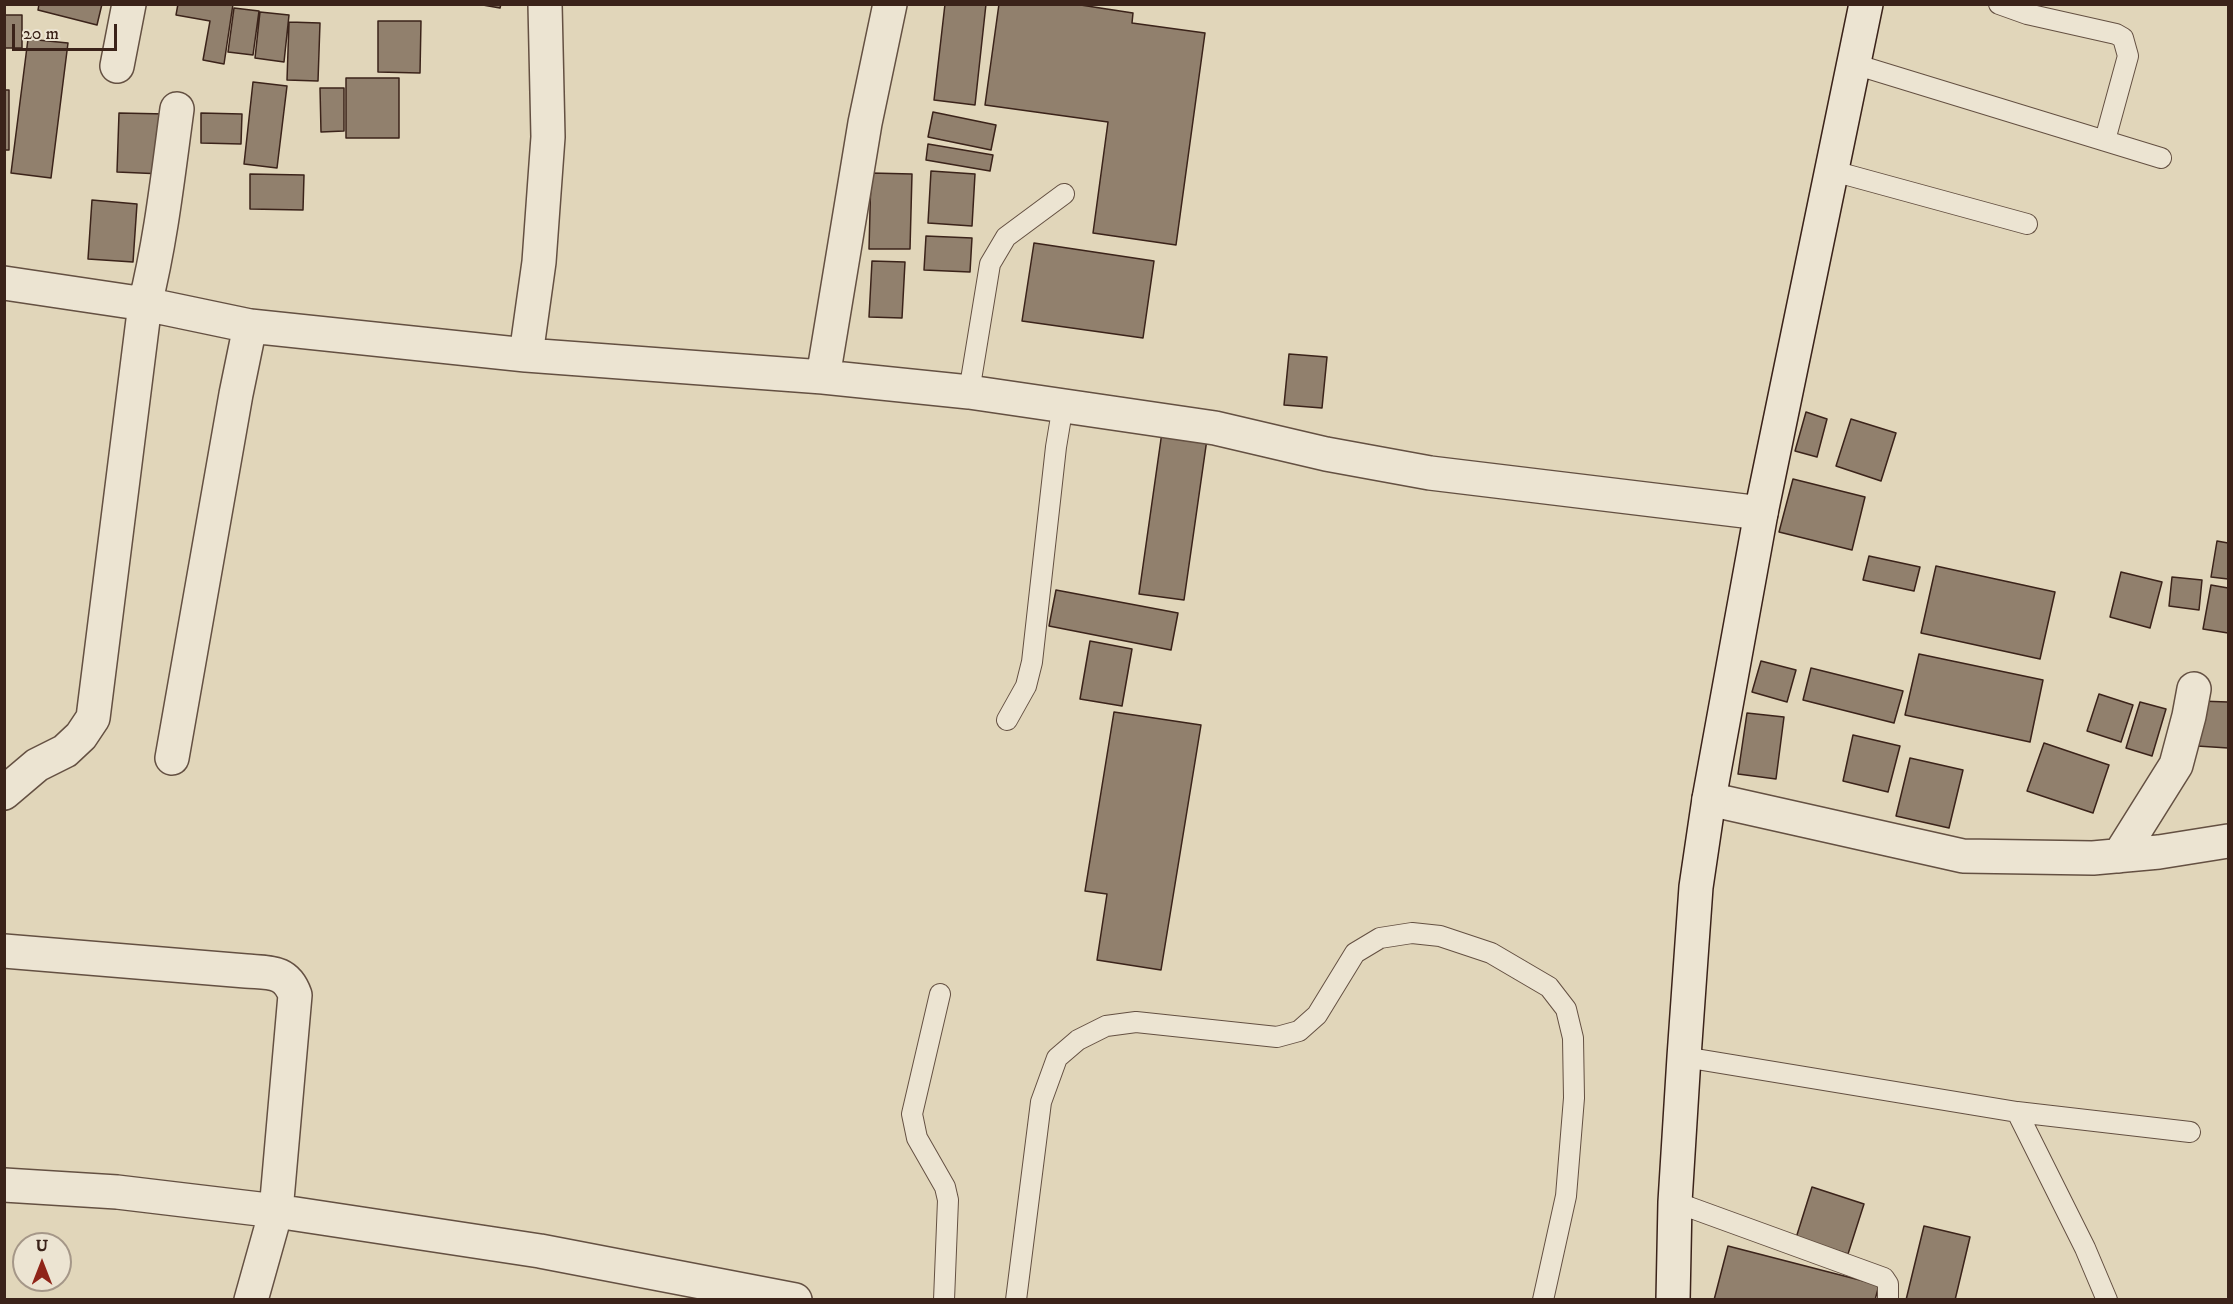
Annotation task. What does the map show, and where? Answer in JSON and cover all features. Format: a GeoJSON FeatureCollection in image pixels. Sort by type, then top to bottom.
{"type":"FeatureCollection","features":[{"type":"Feature","properties":{"kind":"street"},"geometry":{"type":"LineString","coordinates":[[117,66],[129,4]]}},
{"type":"Feature","properties":{"kind":"street"},"geometry":{"type":"LineString","coordinates":[[526,355],[539,262],[548,137],[545,4]]}},
{"type":"Feature","properties":{"kind":"street"},"geometry":{"type":"LineString","coordinates":[[823,377],[865,123],[891,4]]}},
{"type":"Feature","properties":{"kind":"street"},"geometry":{"type":"LineString","coordinates":[[1673,1299],[1675,1202],[1683,1057],[1696,887],[1709,799],[1761,513],[1866,4]]}},
{"type":"Feature","properties":{"kind":"street"},"geometry":{"type":"LineString","coordinates":[[4,793],[37,765],[65,751],[81,736],[93,718],[145,304],[163,219],[177,109]]}},
{"type":"Feature","properties":{"kind":"street"},"geometry":{"type":"LineString","coordinates":[[4,283],[145,304],[250,327],[526,355],[823,377],[969,392],[1215,428],[1326,454],[1430,473],[1761,513]]}},
{"type":"Feature","properties":{"kind":"street"},"geometry":{"type":"LineString","coordinates":[[172,758],[236,394],[250,327]]}},
{"type":"Feature","properties":{"kind":"street"},"geometry":{"type":"LineString","coordinates":[[2119,856],[2176,765],[2194,689]]}},
{"type":"Feature","properties":{"kind":"street"},"geometry":{"type":"LineString","coordinates":[[1709,799],[1963,856],[2093,858],[2229,841]]}},
{"type":"Feature","properties":{"kind":"street"},"geometry":{"type":"LineString","coordinates":[[4,951],[281,975],[291,984],[295,995],[276,1211],[251,1299]]}},
{"type":"Feature","properties":{"kind":"street"},"geometry":{"type":"LineString","coordinates":[[4,1185],[117,1192],[276,1211],[540,1251],[795,1299]]}},
{"type":"Feature","properties":{"kind":"lane"},"geometry":{"type":"LineString","coordinates":[[1999,4],[2027,14],[2116,33],[2123,38],[2128,56],[2104,140]]}},
{"type":"Feature","properties":{"kind":"lane"},"geometry":{"type":"LineString","coordinates":[[1854,64],[2161,158]]}},
{"type":"Feature","properties":{"kind":"lane"},"geometry":{"type":"LineString","coordinates":[[1833,171],[2027,224]]}},
{"type":"Feature","properties":{"kind":"lane"},"geometry":{"type":"LineString","coordinates":[[969,392],[990,264],[1005,237],[1064,194]]}},
{"type":"Feature","properties":{"kind":"lane"},"geometry":{"type":"LineString","coordinates":[[1007,720],[1026,686],[1032,662],[1056,447],[1063,405]]}},
{"type":"Feature","properties":{"kind":"lane"},"geometry":{"type":"LineString","coordinates":[[1016,1299],[1041,1102],[1057,1058],[1078,1040],[1106,1026],[1136,1022],[1277,1037],[1299,1031],[1317,1015],[1355,953],[1380,938],[1412,933],[1440,936],[1491,953],[1549,987],[1566,1009],[1573,1038],[1574,1098],[1566,1196],[1543,1299]]}},
{"type":"Feature","properties":{"kind":"lane"},"geometry":{"type":"LineString","coordinates":[[940,994],[912,1114],[917,1138],[945,1187],[948,1200],[944,1299]]}},
{"type":"Feature","properties":{"kind":"lane"},"geometry":{"type":"LineString","coordinates":[[1683,1057],[2017,1112],[2190,1132]]}},
{"type":"Feature","properties":{"kind":"lane"},"geometry":{"type":"LineString","coordinates":[[2017,1112],[2085,1248],[2107,1299]]}},
{"type":"Feature","properties":{"kind":"lane"},"geometry":{"type":"LineString","coordinates":[[1675,1202],[1884,1278],[1888,1284],[1888,1299]]}},
{"type":"Feature","properties":{"kind":"building"},"geometry":{"type":"Polygon","coordinates":[[[39,4],[102,4],[97,25],[38,10],[39,4]]]}},
{"type":"Feature","properties":{"kind":"building"},"geometry":{"type":"Polygon","coordinates":[[[178,4],[233,4],[224,64],[203,60],[210,21],[176,15],[178,4]]]}},
{"type":"Feature","properties":{"kind":"building"},"geometry":{"type":"Polygon","coordinates":[[[477,4],[501,4],[500,8],[477,4]]]}},
{"type":"Feature","properties":{"kind":"building"},"geometry":{"type":"Polygon","coordinates":[[[945,4],[986,4],[975,105],[934,100],[945,4]]]}},
{"type":"Feature","properties":{"kind":"building"},"geometry":{"type":"Polygon","coordinates":[[[999,4],[1074,4],[1133,13],[1132,23],[1205,33],[1176,245],[1093,233],[1108,122],[985,105],[999,4]]]}},
{"type":"Feature","properties":{"kind":"building"},"geometry":{"type":"Polygon","coordinates":[[[234,8],[259,11],[253,55],[228,52],[234,8]]]}},
{"type":"Feature","properties":{"kind":"building"},"geometry":{"type":"Polygon","coordinates":[[[260,12],[289,15],[284,62],[255,58],[260,12]]]}},
{"type":"Feature","properties":{"kind":"building"},"geometry":{"type":"Polygon","coordinates":[[[4,15],[22,15],[22,48],[4,48],[4,15]]]}},
{"type":"Feature","properties":{"kind":"building"},"geometry":{"type":"Polygon","coordinates":[[[378,21],[421,21],[420,73],[378,72],[378,21]]]}},
{"type":"Feature","properties":{"kind":"building"},"geometry":{"type":"Polygon","coordinates":[[[289,22],[320,23],[318,81],[287,80],[289,22]]]}},
{"type":"Feature","properties":{"kind":"building"},"geometry":{"type":"Polygon","coordinates":[[[28,39],[68,43],[51,178],[11,173],[28,39]]]}},
{"type":"Feature","properties":{"kind":"building"},"geometry":{"type":"Polygon","coordinates":[[[346,78],[399,78],[399,138],[346,138],[346,78]]]}},
{"type":"Feature","properties":{"kind":"building"},"geometry":{"type":"Polygon","coordinates":[[[253,82],[287,86],[277,168],[244,164],[253,82]]]}},
{"type":"Feature","properties":{"kind":"building"},"geometry":{"type":"Polygon","coordinates":[[[320,88],[344,88],[344,131],[321,132],[320,88]]]}},
{"type":"Feature","properties":{"kind":"building"},"geometry":{"type":"Polygon","coordinates":[[[4,90],[9,90],[9,150],[4,150],[4,90]]]}},
{"type":"Feature","properties":{"kind":"building"},"geometry":{"type":"Polygon","coordinates":[[[933,112],[996,125],[991,150],[928,137],[933,112]]]}},
{"type":"Feature","properties":{"kind":"building"},"geometry":{"type":"Polygon","coordinates":[[[119,113],[166,114],[163,174],[117,172],[119,113]]]}},
{"type":"Feature","properties":{"kind":"building"},"geometry":{"type":"Polygon","coordinates":[[[201,113],[242,114],[241,144],[201,143],[201,113]]]}},
{"type":"Feature","properties":{"kind":"building"},"geometry":{"type":"Polygon","coordinates":[[[928,144],[993,155],[990,171],[926,160],[928,144]]]}},
{"type":"Feature","properties":{"kind":"building"},"geometry":{"type":"Polygon","coordinates":[[[931,171],[975,174],[972,226],[928,223],[931,171]]]}},
{"type":"Feature","properties":{"kind":"building"},"geometry":{"type":"Polygon","coordinates":[[[871,173],[912,174],[910,249],[869,249],[871,173]]]}},
{"type":"Feature","properties":{"kind":"building"},"geometry":{"type":"Polygon","coordinates":[[[250,174],[304,175],[303,210],[250,209],[250,174]]]}},
{"type":"Feature","properties":{"kind":"building"},"geometry":{"type":"Polygon","coordinates":[[[92,200],[137,204],[133,262],[88,259],[92,200]]]}},
{"type":"Feature","properties":{"kind":"building"},"geometry":{"type":"Polygon","coordinates":[[[926,236],[972,238],[970,272],[924,270],[926,236]]]}},
{"type":"Feature","properties":{"kind":"building"},"geometry":{"type":"Polygon","coordinates":[[[1034,243],[1154,261],[1143,338],[1022,321],[1034,243]]]}},
{"type":"Feature","properties":{"kind":"building"},"geometry":{"type":"Polygon","coordinates":[[[872,261],[905,262],[902,318],[869,317],[872,261]]]}},
{"type":"Feature","properties":{"kind":"building"},"geometry":{"type":"Polygon","coordinates":[[[1289,354],[1327,357],[1322,408],[1284,405],[1289,354]]]}},
{"type":"Feature","properties":{"kind":"building"},"geometry":{"type":"Polygon","coordinates":[[[1806,412],[1827,419],[1817,457],[1795,451],[1806,412]]]}},
{"type":"Feature","properties":{"kind":"building"},"geometry":{"type":"Polygon","coordinates":[[[1851,419],[1896,433],[1881,481],[1836,466],[1851,419]]]}},
{"type":"Feature","properties":{"kind":"building"},"geometry":{"type":"Polygon","coordinates":[[[1162,432],[1207,439],[1184,600],[1139,594],[1162,432]]]}},
{"type":"Feature","properties":{"kind":"building"},"geometry":{"type":"Polygon","coordinates":[[[1793,479],[1865,497],[1852,550],[1779,532],[1793,479]]]}},
{"type":"Feature","properties":{"kind":"building"},"geometry":{"type":"Polygon","coordinates":[[[2217,541],[2228,543],[2228,579],[2211,577],[2217,541]]]}},
{"type":"Feature","properties":{"kind":"building"},"geometry":{"type":"Polygon","coordinates":[[[1869,556],[1920,567],[1914,591],[1863,580],[1869,556]]]}},
{"type":"Feature","properties":{"kind":"building"},"geometry":{"type":"Polygon","coordinates":[[[1936,566],[2055,592],[2040,659],[1921,633],[1936,566]]]}},
{"type":"Feature","properties":{"kind":"building"},"geometry":{"type":"Polygon","coordinates":[[[2121,572],[2162,582],[2150,628],[2110,617],[2121,572]]]}},
{"type":"Feature","properties":{"kind":"building"},"geometry":{"type":"Polygon","coordinates":[[[2172,577],[2202,580],[2199,610],[2169,606],[2172,577]]]}},
{"type":"Feature","properties":{"kind":"building"},"geometry":{"type":"Polygon","coordinates":[[[2211,585],[2228,588],[2228,633],[2203,629],[2211,585]]]}},
{"type":"Feature","properties":{"kind":"building"},"geometry":{"type":"Polygon","coordinates":[[[1056,590],[1178,613],[1171,650],[1049,626],[1056,590]]]}},
{"type":"Feature","properties":{"kind":"building"},"geometry":{"type":"Polygon","coordinates":[[[1090,641],[1132,649],[1122,706],[1080,699],[1090,641]]]}},
{"type":"Feature","properties":{"kind":"building"},"geometry":{"type":"Polygon","coordinates":[[[1919,654],[2043,680],[2030,742],[1905,715],[1919,654]]]}},
{"type":"Feature","properties":{"kind":"building"},"geometry":{"type":"Polygon","coordinates":[[[1761,661],[1796,670],[1787,702],[1752,692],[1761,661]]]}},
{"type":"Feature","properties":{"kind":"building"},"geometry":{"type":"Polygon","coordinates":[[[1811,668],[1903,691],[1894,723],[1803,700],[1811,668]]]}},
{"type":"Feature","properties":{"kind":"building"},"geometry":{"type":"Polygon","coordinates":[[[2099,694],[2133,705],[2121,742],[2087,731],[2099,694]]]}},
{"type":"Feature","properties":{"kind":"building"},"geometry":{"type":"Polygon","coordinates":[[[2200,701],[2228,702],[2228,748],[2197,746],[2200,701]]]}},
{"type":"Feature","properties":{"kind":"building"},"geometry":{"type":"Polygon","coordinates":[[[2140,702],[2166,709],[2152,756],[2126,748],[2140,702]]]}},
{"type":"Feature","properties":{"kind":"building"},"geometry":{"type":"Polygon","coordinates":[[[1114,712],[1201,725],[1161,970],[1097,960],[1107,894],[1085,891],[1114,712]]]}},
{"type":"Feature","properties":{"kind":"building"},"geometry":{"type":"Polygon","coordinates":[[[1747,713],[1784,717],[1776,779],[1738,774],[1747,713]]]}},
{"type":"Feature","properties":{"kind":"building"},"geometry":{"type":"Polygon","coordinates":[[[1853,735],[1900,746],[1888,792],[1843,781],[1853,735]]]}},
{"type":"Feature","properties":{"kind":"building"},"geometry":{"type":"Polygon","coordinates":[[[2044,743],[2109,765],[2093,813],[2027,791],[2044,743]]]}},
{"type":"Feature","properties":{"kind":"building"},"geometry":{"type":"Polygon","coordinates":[[[1910,758],[1963,770],[1949,828],[1896,816],[1910,758]]]}},
{"type":"Feature","properties":{"kind":"building"},"geometry":{"type":"Polygon","coordinates":[[[1812,1187],[1864,1204],[1848,1254],[1796,1238],[1812,1187]]]}},
{"type":"Feature","properties":{"kind":"building"},"geometry":{"type":"Polygon","coordinates":[[[1924,1226],[1970,1237],[1955,1300],[1906,1300],[1924,1226]]]}},
{"type":"Feature","properties":{"kind":"building"},"geometry":{"type":"Polygon","coordinates":[[[1728,1246],[1879,1285],[1875,1300],[1714,1300],[1728,1246]]]}}]}
